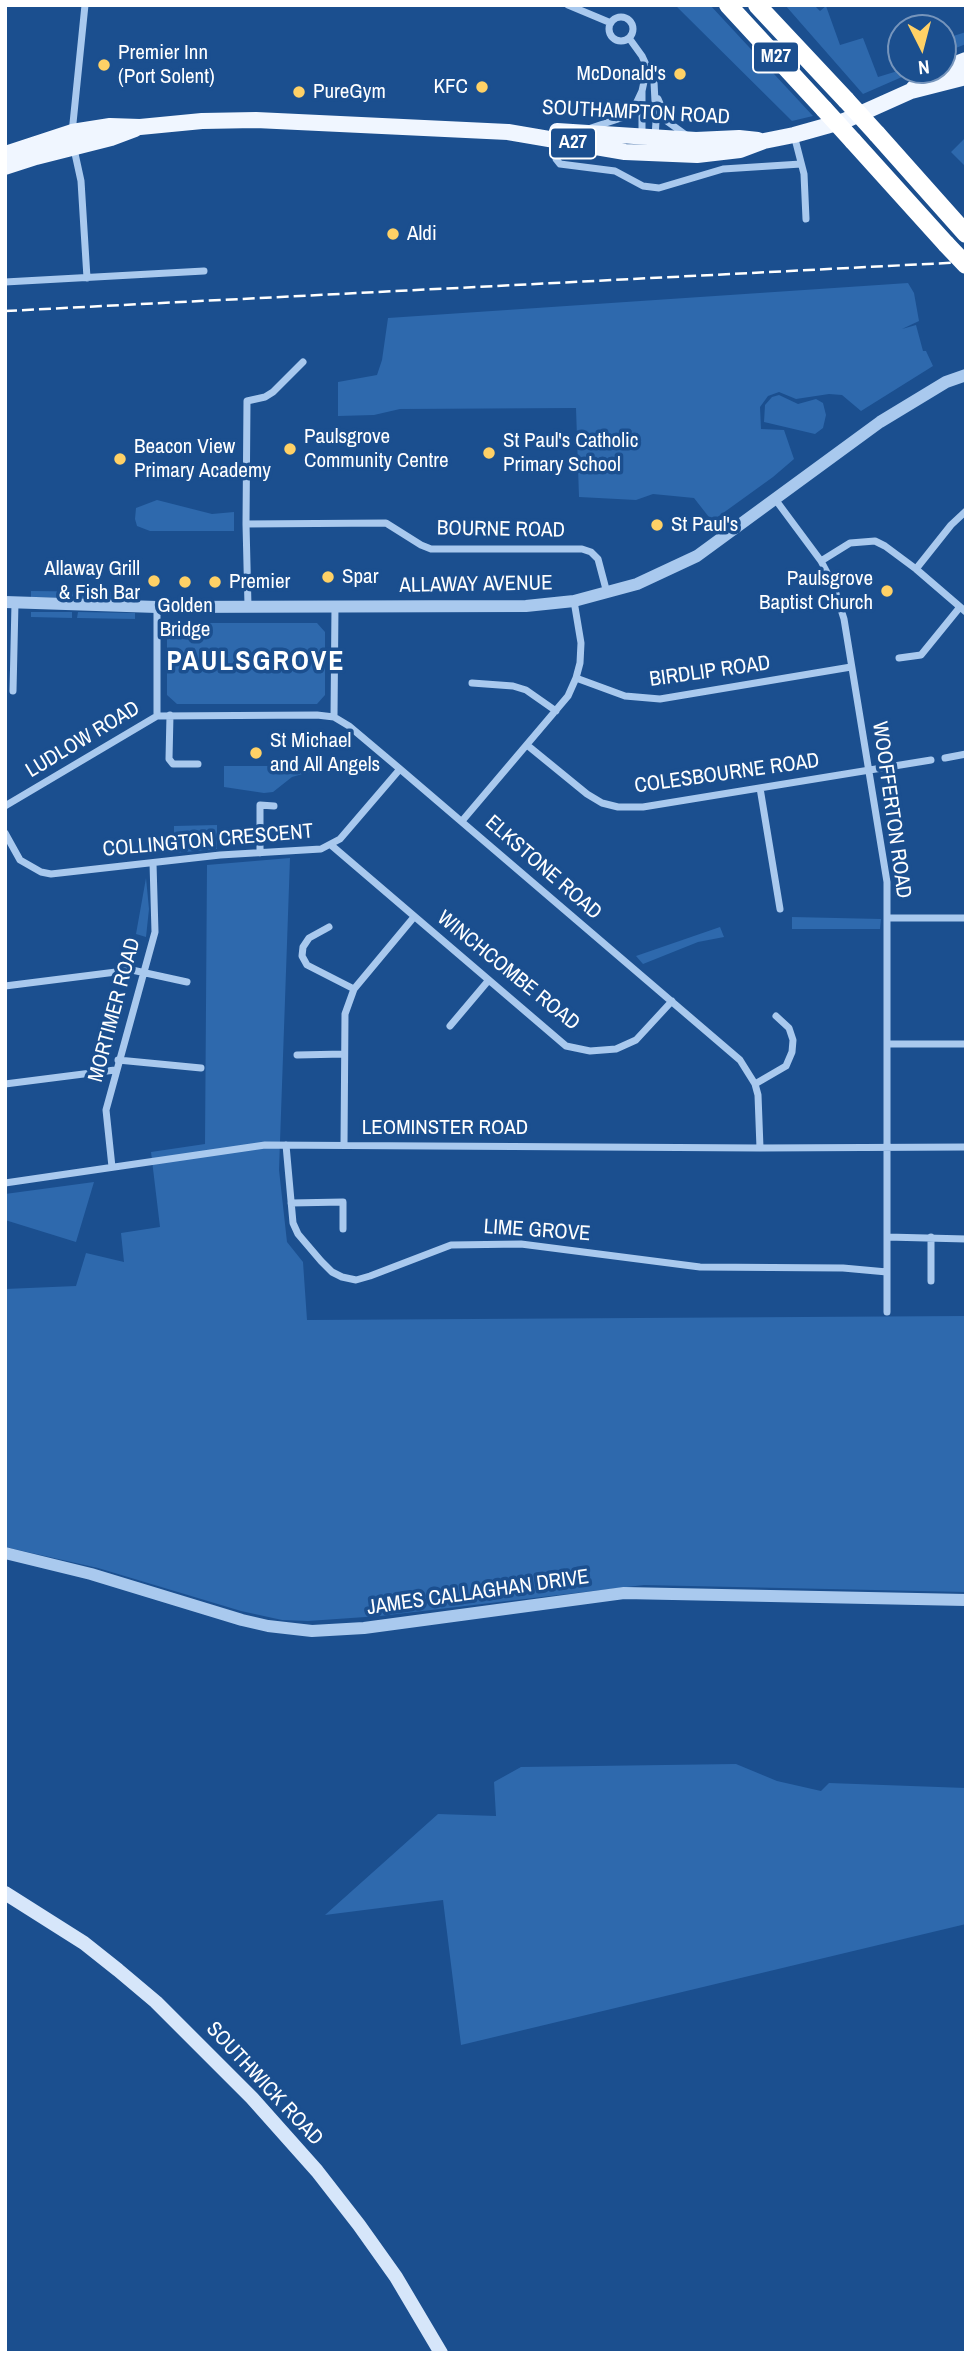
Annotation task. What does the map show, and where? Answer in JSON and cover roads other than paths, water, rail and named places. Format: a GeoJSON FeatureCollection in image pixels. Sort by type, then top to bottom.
{"type":"FeatureCollection","features":[{"type":"Feature","properties":{"kind":"highway","name":"M27"},"geometry":{"type":"LineString","coordinates":[[728,5],[966,265]]}},
{"type":"Feature","properties":{"kind":"highway","name":"M27"},"geometry":{"type":"LineString","coordinates":[[757,5],[966,234]]}},
{"type":"Feature","properties":{"kind":"main road","name":"SOUTHAMPTON ROAD"},"geometry":{"type":"LineString","coordinates":[[646,143],[664,148],[731,151],[844,121],[964,64]]}},
{"type":"Feature","properties":{"kind":"main road","name":"SOUTHAMPTON ROAD"},"geometry":{"type":"LineString","coordinates":[[911,91],[918,84]]}},
{"type":"Feature","properties":{"kind":"main road","name":"SOUTHAMPTON ROAD"},"geometry":{"type":"LineString","coordinates":[[5,154],[73,139],[111,138],[140,127],[202,121],[256,120],[508,132],[528,129],[646,143],[739,138],[764,141]]}},
{"type":"Feature","properties":{"kind":"main road","name":"SOUTHAMPTON ROAD"},"geometry":{"type":"LineString","coordinates":[[5,167],[73,139]]}},
{"type":"Feature","properties":{"kind":"main road","name":"SOUTHWICK ROAD"},"geometry":{"type":"LineString","coordinates":[[5,1893],[84,1943],[118,1970],[156,2002],[252,2098],[317,2171],[359,2225],[396,2277],[441,2353]]}},
{"type":"Feature","properties":{"kind":"street"},"geometry":{"type":"LineString","coordinates":[[85,5],[73,139],[81,181],[87,278]]}},
{"type":"Feature","properties":{"kind":"street"},"geometry":{"type":"LineString","coordinates":[[568,5],[611,23]]}},
{"type":"Feature","properties":{"kind":"street"},"geometry":{"type":"LineString","coordinates":[[619,18],[629,20],[633,29],[629,38],[623,41],[614,38],[610,32],[611,23],[619,18]]}},
{"type":"Feature","properties":{"kind":"street"},"geometry":{"type":"LineString","coordinates":[[629,38],[640,52],[654,82],[655,92],[646,143]]}},
{"type":"Feature","properties":{"kind":"street"},"geometry":{"type":"LineString","coordinates":[[647,68],[642,91],[634,108],[624,117],[559,134],[556,159],[560,164],[615,171],[643,186],[659,188],[723,169],[801,164]]}},
{"type":"Feature","properties":{"kind":"street"},"geometry":{"type":"LineString","coordinates":[[642,91],[646,143]]}},
{"type":"Feature","properties":{"kind":"street"},"geometry":{"type":"LineString","coordinates":[[655,92],[672,126],[696,140]]}},
{"type":"Feature","properties":{"kind":"street"},"geometry":{"type":"LineString","coordinates":[[794,135],[804,174],[806,219]]}},
{"type":"Feature","properties":{"kind":"street"},"geometry":{"type":"LineString","coordinates":[[5,282],[204,271]]}},
{"type":"Feature","properties":{"kind":"street"},"geometry":{"type":"LineString","coordinates":[[248,606],[247,401],[265,397],[303,362]]}},
{"type":"Feature","properties":{"kind":"street","name":"ALLAWAY AVENUE"},"geometry":{"type":"LineString","coordinates":[[10,603],[157,607],[526,606],[574,601],[638,584],[697,556],[880,422],[946,382],[966,375]]}},
{"type":"Feature","properties":{"kind":"street","name":"WOOFFERTON ROAD"},"geometry":{"type":"LineString","coordinates":[[775,499],[821,561],[833,584],[844,620],[887,882],[887,1312]]}},
{"type":"Feature","properties":{"kind":"street"},"geometry":{"type":"LineString","coordinates":[[916,569],[951,525],[966,511]]}},
{"type":"Feature","properties":{"kind":"street","name":"BOURNE ROAD"},"geometry":{"type":"LineString","coordinates":[[246,523],[386,523],[431,549],[582,549],[591,552],[598,559],[607,593]]}},
{"type":"Feature","properties":{"kind":"street"},"geometry":{"type":"LineString","coordinates":[[821,561],[850,543],[875,541],[885,545],[916,569],[963,610],[921,654],[900,658]]}},
{"type":"Feature","properties":{"kind":"street"},"geometry":{"type":"LineString","coordinates":[[462,821],[568,696],[580,663],[581,643],[574,601]]}},
{"type":"Feature","properties":{"kind":"street"},"geometry":{"type":"LineString","coordinates":[[10,603],[13,691]]}},
{"type":"Feature","properties":{"kind":"street"},"geometry":{"type":"LineString","coordinates":[[157,716],[334,717],[335,606]]}},
{"type":"Feature","properties":{"kind":"street","name":"LUDLOW ROAD"},"geometry":{"type":"LineString","coordinates":[[5,806],[157,716],[157,607]]}},
{"type":"Feature","properties":{"kind":"street","name":"BIRDLIP ROAD"},"geometry":{"type":"LineString","coordinates":[[576,678],[625,696],[660,699],[852,667]]}},
{"type":"Feature","properties":{"kind":"street"},"geometry":{"type":"LineString","coordinates":[[472,683],[513,686],[526,690],[556,711]]}},
{"type":"Feature","properties":{"kind":"street"},"geometry":{"type":"LineString","coordinates":[[170,715],[169,759],[173,764],[198,764]]}},
{"type":"Feature","properties":{"kind":"street","name":"ELKSTONE ROAD"},"geometry":{"type":"LineString","coordinates":[[334,717],[349,726],[462,821],[740,1060],[755,1084],[759,1104],[760,1148]]}},
{"type":"Feature","properties":{"kind":"street","name":"COLESBOURNE ROAD"},"geometry":{"type":"LineString","coordinates":[[527,744],[587,794],[602,803],[618,807],[643,807],[931,760]]}},
{"type":"Feature","properties":{"kind":"street"},"geometry":{"type":"LineString","coordinates":[[944,758],[966,754]]}},
{"type":"Feature","properties":{"kind":"street","name":"COLLINGTON CRESCENT"},"geometry":{"type":"LineString","coordinates":[[5,833],[20,860],[41,872],[51,874],[321,849],[340,839],[400,769]]}},
{"type":"Feature","properties":{"kind":"street"},"geometry":{"type":"LineString","coordinates":[[760,788],[780,909]]}},
{"type":"Feature","properties":{"kind":"street"},"geometry":{"type":"LineString","coordinates":[[260,853],[260,805],[274,806]]}},
{"type":"Feature","properties":{"kind":"street","name":"WINCHCOMBE ROAD"},"geometry":{"type":"LineString","coordinates":[[331,845],[566,1046],[590,1051],[616,1049],[636,1040],[672,1001]]}},
{"type":"Feature","properties":{"kind":"street","name":"MORTIMER ROAD"},"geometry":{"type":"LineString","coordinates":[[112,1167],[106,1110],[155,932],[153,863]]}},
{"type":"Feature","properties":{"kind":"street"},"geometry":{"type":"LineString","coordinates":[[344,1145],[345,1014],[354,989],[414,917]]}},
{"type":"Feature","properties":{"kind":"street"},"geometry":{"type":"LineString","coordinates":[[889,918],[966,918]]}},
{"type":"Feature","properties":{"kind":"street"},"geometry":{"type":"LineString","coordinates":[[329,927],[309,938],[303,947],[302,956],[307,965],[354,989]]}},
{"type":"Feature","properties":{"kind":"street"},"geometry":{"type":"LineString","coordinates":[[5,986],[132,970],[187,982]]}},
{"type":"Feature","properties":{"kind":"street"},"geometry":{"type":"LineString","coordinates":[[450,1026],[488,981]]}},
{"type":"Feature","properties":{"kind":"street"},"geometry":{"type":"LineString","coordinates":[[755,1084],[786,1066],[792,1052],[793,1040],[789,1028],[776,1016]]}},
{"type":"Feature","properties":{"kind":"street"},"geometry":{"type":"LineString","coordinates":[[888,1044],[966,1044]]}},
{"type":"Feature","properties":{"kind":"street"},"geometry":{"type":"LineString","coordinates":[[297,1055],[344,1054]]}},
{"type":"Feature","properties":{"kind":"street"},"geometry":{"type":"LineString","coordinates":[[118,1060],[201,1068]]}},
{"type":"Feature","properties":{"kind":"street"},"geometry":{"type":"LineString","coordinates":[[5,1084],[116,1070]]}},
{"type":"Feature","properties":{"kind":"street","name":"LEOMINSTER ROAD"},"geometry":{"type":"LineString","coordinates":[[5,1183],[265,1144],[966,1147]]}},
{"type":"Feature","properties":{"kind":"street","name":"LIME GROVE"},"geometry":{"type":"LineString","coordinates":[[286,1145],[293,1223],[298,1234],[332,1272],[356,1280],[459,1244],[541,1245],[701,1267],[842,1268],[887,1272]]}},
{"type":"Feature","properties":{"kind":"street"},"geometry":{"type":"LineString","coordinates":[[291,1203],[342,1202],[343,1228]]}},
{"type":"Feature","properties":{"kind":"street"},"geometry":{"type":"LineString","coordinates":[[887,1237],[966,1239]]}},
{"type":"Feature","properties":{"kind":"street"},"geometry":{"type":"LineString","coordinates":[[930,1237],[931,1281]]}},
{"type":"Feature","properties":{"kind":"street","name":"JAMES CALLAGHAN DRIVE"},"geometry":{"type":"LineString","coordinates":[[5,1553],[91,1574],[243,1620],[312,1631],[364,1628],[624,1593],[966,1600]]}},
{"type":"Feature","properties":{"kind":"railway"},"geometry":{"type":"LineString","coordinates":[[5,311],[966,262]]}},
{"type":"Feature","properties":{"kind":"place","name":"Premier Inn (Port Solent)"},"geometry":{"type":"Point","coordinates":[104,65]}},
{"type":"Feature","properties":{"kind":"place","name":"McDonald's"},"geometry":{"type":"Point","coordinates":[680,74]}},
{"type":"Feature","properties":{"kind":"place","name":"KFC"},"geometry":{"type":"Point","coordinates":[482,87]}},
{"type":"Feature","properties":{"kind":"place","name":"PureGym"},"geometry":{"type":"Point","coordinates":[299,92]}},
{"type":"Feature","properties":{"kind":"place","name":"Aldi"},"geometry":{"type":"Point","coordinates":[393,234]}},
{"type":"Feature","properties":{"kind":"place","name":"Paulsgrove Community Centre"},"geometry":{"type":"Point","coordinates":[290,449]}},
{"type":"Feature","properties":{"kind":"place","name":"St Paul's Catholic Primary School"},"geometry":{"type":"Point","coordinates":[489,453]}},
{"type":"Feature","properties":{"kind":"place","name":"Beacon View Primary Academy"},"geometry":{"type":"Point","coordinates":[120,459]}},
{"type":"Feature","properties":{"kind":"place","name":"St Paul's"},"geometry":{"type":"Point","coordinates":[657,525]}},
{"type":"Feature","properties":{"kind":"place","name":"Spar"},"geometry":{"type":"Point","coordinates":[328,577]}},
{"type":"Feature","properties":{"kind":"place","name":"Allaway Grill & Fish Bar"},"geometry":{"type":"Point","coordinates":[154,581]}},
{"type":"Feature","properties":{"kind":"place","name":"Golden Bridge"},"geometry":{"type":"Point","coordinates":[185,582]}},
{"type":"Feature","properties":{"kind":"place","name":"Premier"},"geometry":{"type":"Point","coordinates":[215,582]}},
{"type":"Feature","properties":{"kind":"place","name":"Paulsgrove Baptist Church"},"geometry":{"type":"Point","coordinates":[887,591]}},
{"type":"Feature","properties":{"kind":"place","name":"St Michael and All Angels"},"geometry":{"type":"Point","coordinates":[256,753]}},
{"type":"Feature","properties":{"kind":"district","name":"PAULSGROVE"},"geometry":{"type":"Point","coordinates":[256,662]}}]}
